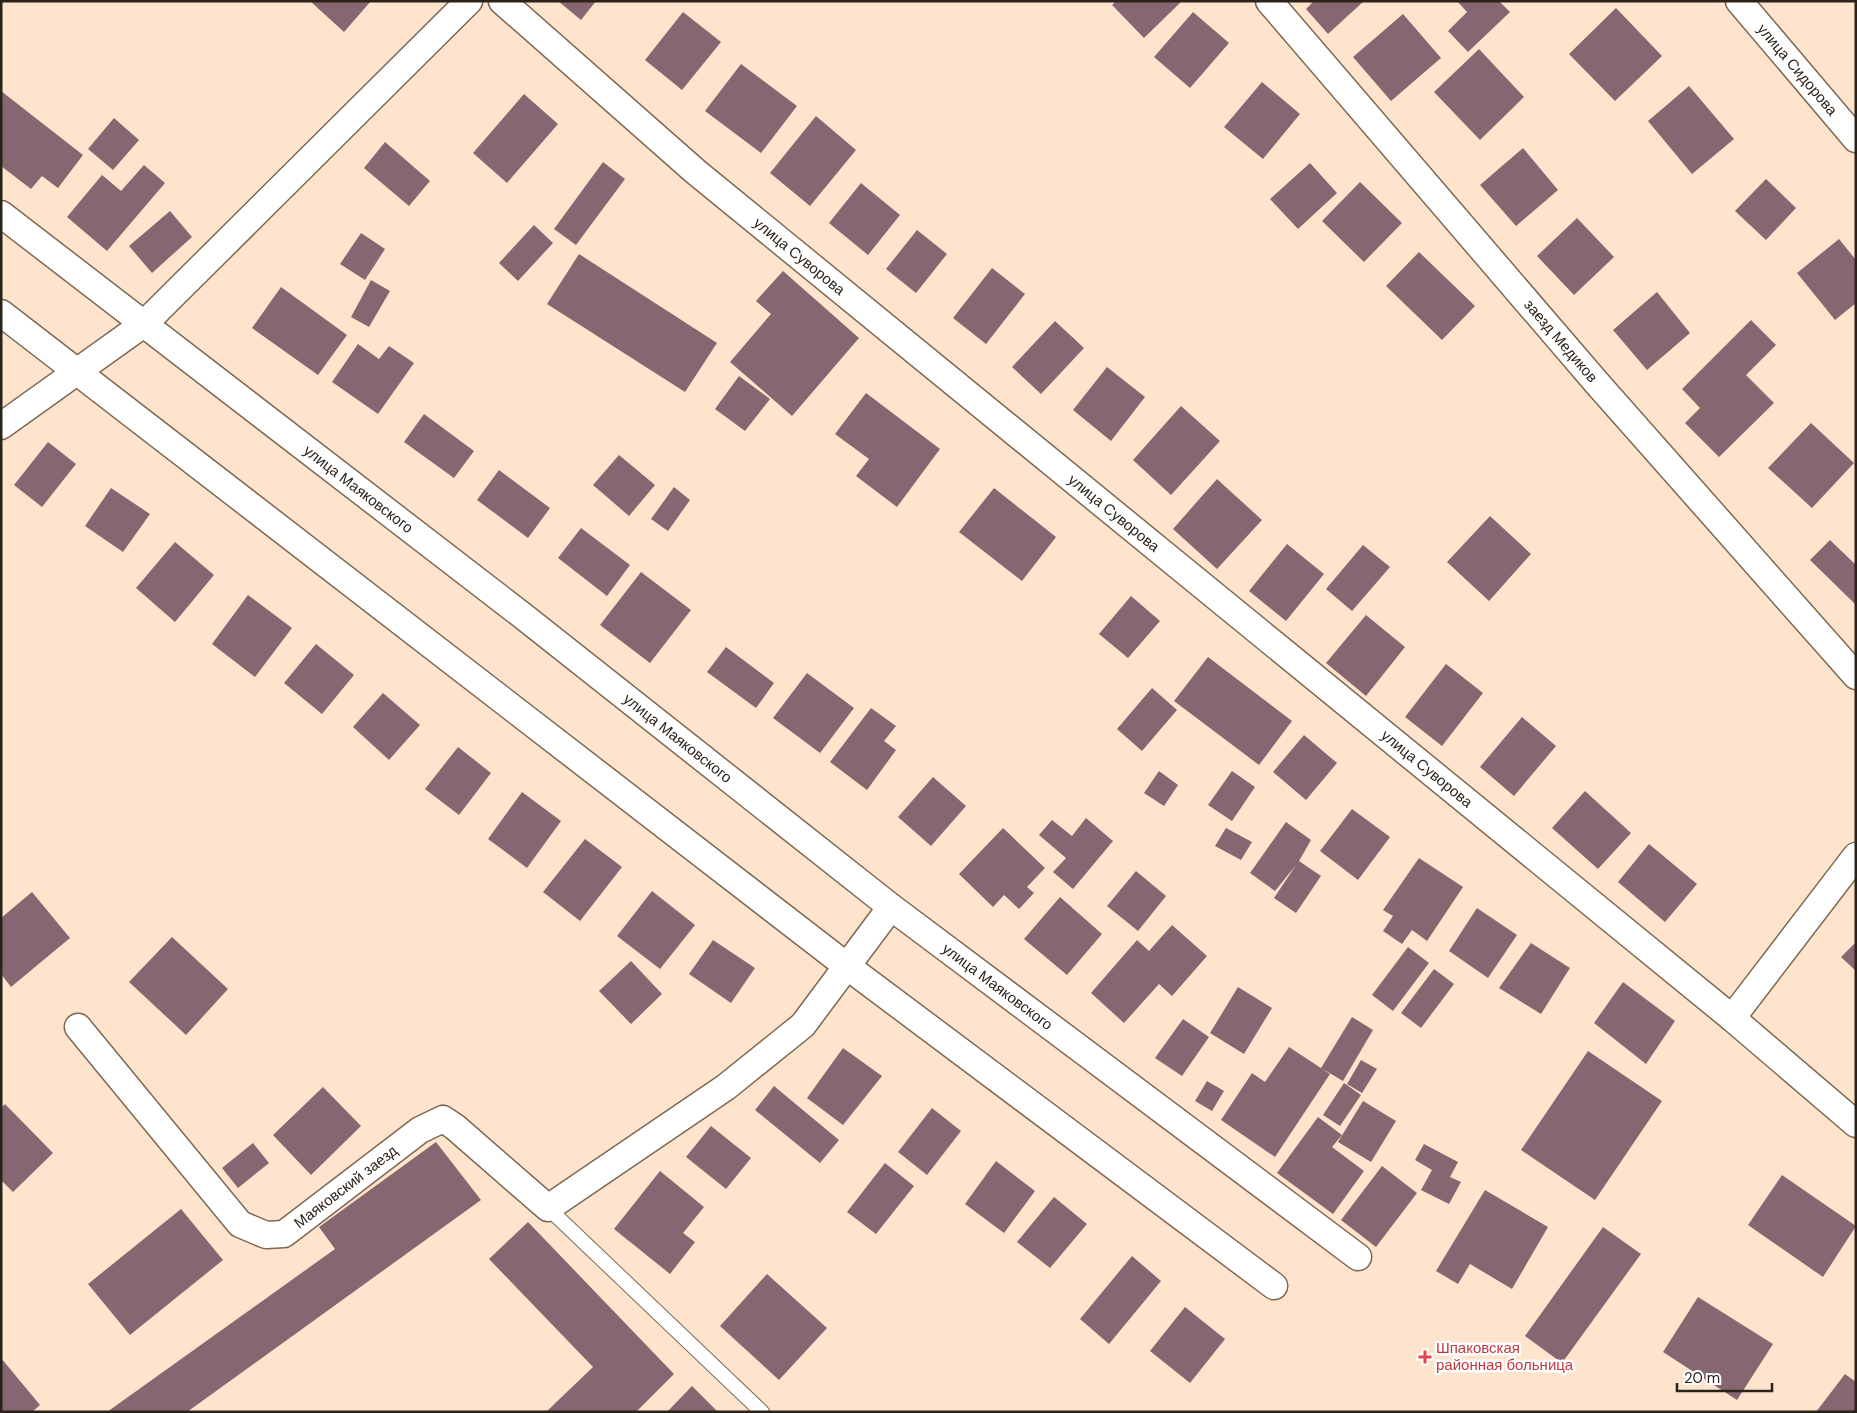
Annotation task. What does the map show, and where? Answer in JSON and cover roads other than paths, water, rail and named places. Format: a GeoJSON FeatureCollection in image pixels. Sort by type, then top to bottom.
{"type":"FeatureCollection","features":[{"type":"Feature","properties":{"kind":"street"},"geometry":{"type":"LineString","coordinates":[[1,426],[145,323],[469,1]]}},
{"type":"Feature","properties":{"kind":"street","name":"улица Суворова"},"geometry":{"type":"LineString","coordinates":[[502,1],[696,172],[1732,1018],[1856,1124]]}},
{"type":"Feature","properties":{"kind":"street","name":"заезд Медиков"},"geometry":{"type":"LineString","coordinates":[[1268,1],[1596,382],[1856,676]]}},
{"type":"Feature","properties":{"kind":"street","name":"улица Сидорова"},"geometry":{"type":"LineString","coordinates":[[1738,1],[1856,139]]}},
{"type":"Feature","properties":{"kind":"street","name":"улица Маяковского"},"geometry":{"type":"LineString","coordinates":[[1,214],[145,323],[523,616],[891,907],[1358,1257]]}},
{"type":"Feature","properties":{"kind":"street"},"geometry":{"type":"LineString","coordinates":[[1,313],[848,967],[1274,1286]]}},
{"type":"Feature","properties":{"kind":"street"},"geometry":{"type":"LineString","coordinates":[[1732,1018],[1856,856]]}},
{"type":"Feature","properties":{"kind":"street"},"geometry":{"type":"LineString","coordinates":[[548,1208],[726,1087],[803,1025],[891,907]]}},
{"type":"Feature","properties":{"kind":"street","name":"Маяковский заезд"},"geometry":{"type":"LineString","coordinates":[[78,1027],[240,1224],[266,1235],[284,1234],[420,1130],[443,1119],[455,1126],[548,1208]]}},
{"type":"Feature","properties":{"kind":"lane"},"geometry":{"type":"LineString","coordinates":[[548,1208],[762,1412]]}},
{"type":"Feature","properties":{"kind":"place","name":"Шпаковская районная больница"},"geometry":{"type":"Point","coordinates":[1425,1357]}}]}
